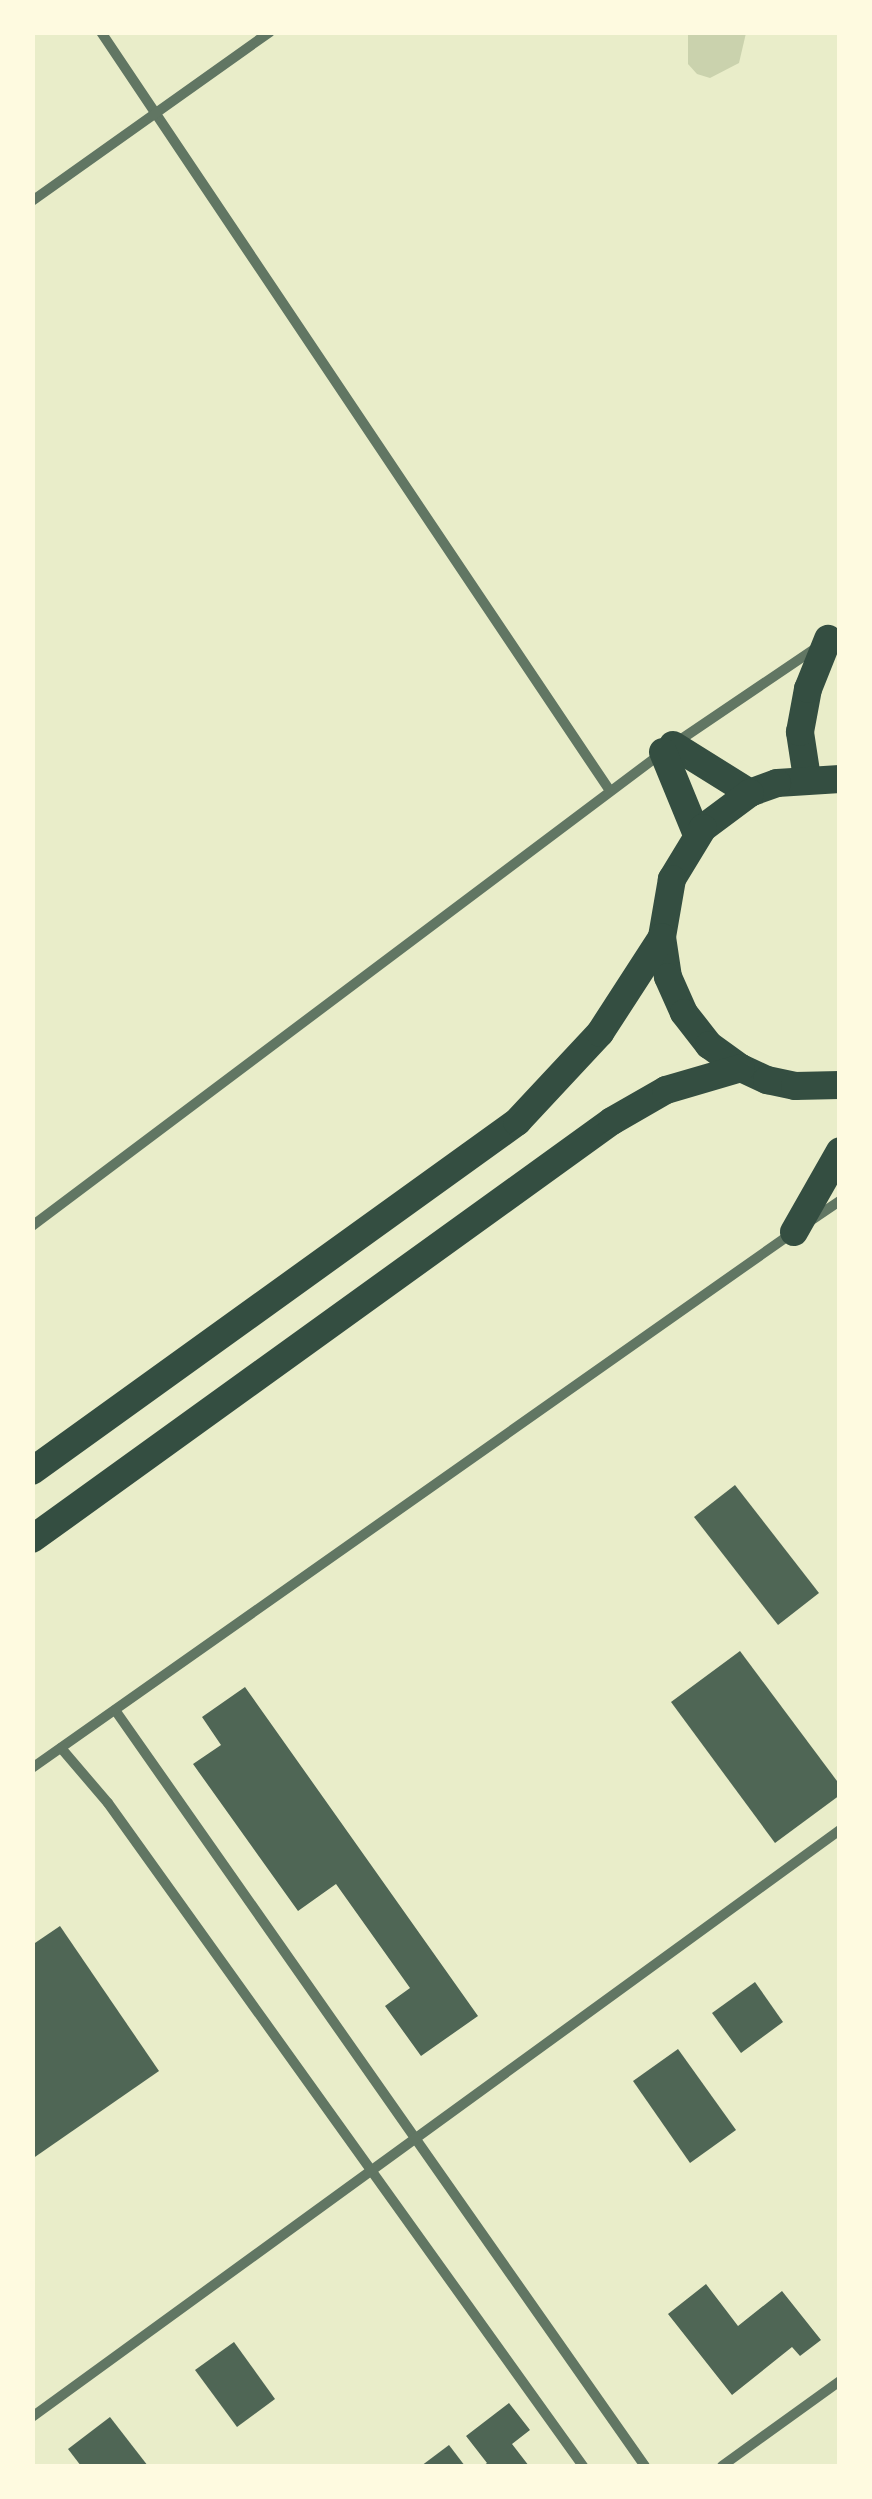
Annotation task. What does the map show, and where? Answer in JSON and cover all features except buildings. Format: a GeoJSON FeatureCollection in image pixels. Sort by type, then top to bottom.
{"type":"FeatureCollection","features":[{"type":"Feature","properties":{"kind":"highway"},"geometry":{"type":"LineString","coordinates":[[807,778],[800,732],[808,690],[834,635]]}},
{"type":"Feature","properties":{"kind":"highway"},"geometry":{"type":"LineString","coordinates":[[668,749],[750,793]]}},
{"type":"Feature","properties":{"kind":"highway"},"geometry":{"type":"LineString","coordinates":[[668,749],[698,835]]}},
{"type":"Feature","properties":{"kind":"highway"},"geometry":{"type":"LineString","coordinates":[[840,779],[807,778],[750,793],[725,808],[698,835],[672,879],[662,937],[668,977],[684,1013],[709,1044],[741,1068],[795,1086],[840,1085]]}},
{"type":"Feature","properties":{"kind":"highway"},"geometry":{"type":"LineString","coordinates":[[32,1471],[518,1122],[600,1034],[662,937]]}},
{"type":"Feature","properties":{"kind":"highway"},"geometry":{"type":"LineString","coordinates":[[32,1538],[612,1121],[666,1090],[741,1068]]}},
{"type":"Feature","properties":{"kind":"highway"},"geometry":{"type":"LineString","coordinates":[[794,1232],[840,1152]]}},
{"type":"Feature","properties":{"kind":"street"},"geometry":{"type":"LineString","coordinates":[[102,32],[610,792]]}},
{"type":"Feature","properties":{"kind":"street"},"geometry":{"type":"LineString","coordinates":[[32,201],[270,32]]}},
{"type":"Feature","properties":{"kind":"street"},"geometry":{"type":"LineString","coordinates":[[32,1226],[668,749],[834,635]]}},
{"type":"Feature","properties":{"kind":"street"},"geometry":{"type":"LineString","coordinates":[[32,1768],[840,1201]]}},
{"type":"Feature","properties":{"kind":"street"},"geometry":{"type":"LineString","coordinates":[[114,1710],[645,2466]]}},
{"type":"Feature","properties":{"kind":"street"},"geometry":{"type":"LineString","coordinates":[[61,1748],[108,1804],[583,2466]]}},
{"type":"Feature","properties":{"kind":"street"},"geometry":{"type":"LineString","coordinates":[[32,2417],[416,2142],[840,1830]]}},
{"type":"Feature","properties":{"kind":"street"},"geometry":{"type":"LineString","coordinates":[[722,2466],[840,2381]]}},
{"type":"Feature","properties":{"kind":"green space"},"geometry":{"type":"Polygon","coordinates":[[[688,33],[746,33],[739,63],[710,78],[697,74],[688,64],[688,33]]]}}]}
